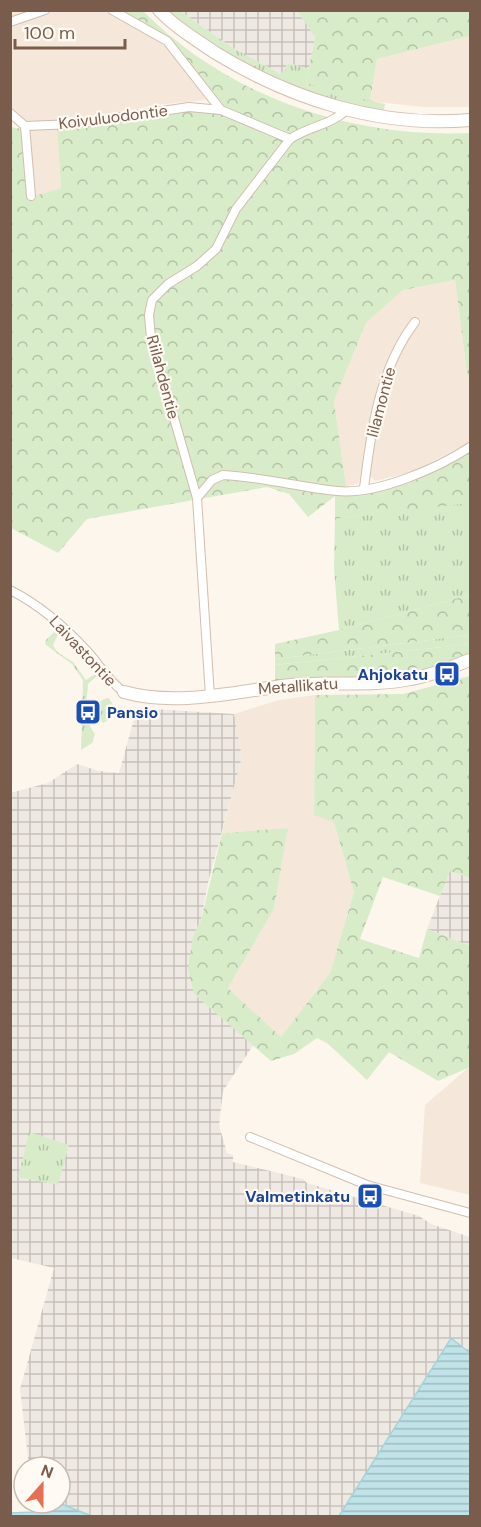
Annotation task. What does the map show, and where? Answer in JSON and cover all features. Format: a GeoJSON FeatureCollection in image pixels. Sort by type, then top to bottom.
{"type":"FeatureCollection","features":[{"type":"Feature","properties":{"kind":"street"},"geometry":{"type":"LineString","coordinates":[[10,22],[45,10]]}},
{"type":"Feature","properties":{"kind":"street"},"geometry":{"type":"LineString","coordinates":[[112,10],[167,41],[221,110],[290,139]]}},
{"type":"Feature","properties":{"kind":"street"},"geometry":{"type":"LineString","coordinates":[[159,10],[206,46],[261,79],[296,95],[347,110],[405,119],[471,120]]}},
{"type":"Feature","properties":{"kind":"street","name":"Koivuluodontie"},"geometry":{"type":"LineString","coordinates":[[25,126],[75,124],[189,107],[221,110]]}},
{"type":"Feature","properties":{"kind":"street","name":"Riilahdentie"},"geometry":{"type":"LineString","coordinates":[[210,696],[197,498],[151,338],[149,315],[152,300],[168,284],[196,266],[216,249],[236,209],[290,139],[302,131],[332,121],[347,110]]}},
{"type":"Feature","properties":{"kind":"street"},"geometry":{"type":"LineString","coordinates":[[10,113],[25,126],[31,196]]}},
{"type":"Feature","properties":{"kind":"street","name":"Iilamontie"},"geometry":{"type":"LineString","coordinates":[[364,488],[369,446],[380,398],[397,348],[415,321]]}},
{"type":"Feature","properties":{"kind":"street"},"geometry":{"type":"LineString","coordinates":[[197,498],[212,480],[223,475],[340,491],[364,488],[411,478],[471,447]]}},
{"type":"Feature","properties":{"kind":"street","name":"Laivastontie"},"geometry":{"type":"LineString","coordinates":[[10,590],[42,608],[87,651],[112,684],[124,692]]}},
{"type":"Feature","properties":{"kind":"street","name":"Metallikatu"},"geometry":{"type":"LineString","coordinates":[[124,692],[157,698],[210,696],[324,682],[402,681],[471,660]]}},
{"type":"Feature","properties":{"kind":"street"},"geometry":{"type":"LineString","coordinates":[[250,1137],[367,1185],[471,1213]]}},
{"type":"Feature","properties":{"kind":"shaded area"},"geometry":{"type":"Polygon","coordinates":[[[10,11],[114,11],[161,40],[189,71],[206,100],[156,105],[87,119],[57,121],[61,188],[27,199],[23,123],[11,111],[10,11]]]}},
{"type":"Feature","properties":{"kind":"shaded area"},"geometry":{"type":"Polygon","coordinates":[[[180,11],[303,11],[315,37],[309,69],[288,63],[281,74],[233,48],[180,11]]]}},
{"type":"Feature","properties":{"kind":"shaded area"},"geometry":{"type":"Polygon","coordinates":[[[470,36],[470,107],[422,107],[370,101],[377,59],[470,36]]]}},
{"type":"Feature","properties":{"kind":"shaded area"},"geometry":{"type":"Polygon","coordinates":[[[455,280],[467,373],[470,378],[470,442],[412,472],[375,481],[370,476],[361,475],[358,484],[346,486],[334,401],[366,323],[403,290],[455,280]]]}},
{"type":"Feature","properties":{"kind":"shaded area"},"geometry":{"type":"Polygon","coordinates":[[[315,695],[314,814],[334,821],[354,892],[330,973],[281,1037],[228,988],[274,909],[288,828],[222,833],[242,757],[234,714],[279,700],[315,695]]]}},
{"type":"Feature","properties":{"kind":"shaded area"},"geometry":{"type":"Polygon","coordinates":[[[137,708],[234,714],[242,757],[208,883],[201,920],[193,936],[194,994],[254,1044],[223,1091],[219,1125],[227,1153],[233,1155],[233,1162],[303,1179],[307,1183],[419,1216],[431,1224],[470,1237],[470,1353],[450,1338],[339,1516],[92,1516],[72,1508],[72,1455],[28,1455],[20,1389],[54,1268],[11,1258],[10,793],[48,783],[77,764],[99,771],[119,773],[137,708]]]}},
{"type":"Feature","properties":{"kind":"shaded area"},"geometry":{"type":"Polygon","coordinates":[[[450,870],[470,878],[470,946],[427,929],[450,870]]]}},
{"type":"Feature","properties":{"kind":"shaded area"},"geometry":{"type":"Polygon","coordinates":[[[468,1068],[470,1069],[470,1195],[420,1183],[425,1105],[468,1068]]]}},
{"type":"Feature","properties":{"kind":"green space"},"geometry":{"type":"Polygon","coordinates":[[[142,10],[176,40],[213,67],[293,106],[336,119],[380,128],[425,133],[470,133],[470,378],[467,373],[455,280],[403,290],[366,323],[334,401],[346,486],[339,492],[376,488],[408,481],[437,470],[470,451],[470,503],[335,519],[335,496],[308,517],[289,494],[267,487],[87,519],[58,553],[11,528],[10,127],[22,129],[28,198],[61,188],[57,127],[160,115],[218,104],[163,38],[135,19],[118,11],[142,10]]]}},
{"type":"Feature","properties":{"kind":"green space"},"geometry":{"type":"Polygon","coordinates":[[[165,11],[180,11],[233,48],[281,74],[288,63],[309,69],[306,83],[385,104],[384,110],[360,108],[304,92],[231,57],[165,11]]]}},
{"type":"Feature","properties":{"kind":"green space"},"geometry":{"type":"Polygon","coordinates":[[[297,11],[470,11],[470,36],[377,59],[370,101],[306,83],[315,37],[297,11]]]}},
{"type":"Feature","properties":{"kind":"green space"},"geometry":{"type":"Polygon","coordinates":[[[470,503],[470,595],[339,630],[334,569],[335,519],[470,503]]]}},
{"type":"Feature","properties":{"kind":"green space"},"geometry":{"type":"Polygon","coordinates":[[[470,595],[470,635],[275,659],[275,644],[339,630],[470,595]]]}},
{"type":"Feature","properties":{"kind":"green space"},"geometry":{"type":"Polygon","coordinates":[[[57,629],[59,632],[53,645],[57,652],[73,662],[86,680],[95,674],[98,675],[88,684],[86,704],[88,722],[95,734],[92,743],[81,750],[83,680],[72,664],[46,645],[45,641],[57,629]]]}},
{"type":"Feature","properties":{"kind":"green space"},"geometry":{"type":"Polygon","coordinates":[[[470,635],[470,644],[275,665],[275,659],[470,635]]]}},
{"type":"Feature","properties":{"kind":"green space"},"geometry":{"type":"Polygon","coordinates":[[[470,644],[470,656],[412,675],[275,682],[275,665],[470,644]]]}},
{"type":"Feature","properties":{"kind":"green space"},"geometry":{"type":"Polygon","coordinates":[[[470,676],[470,878],[450,871],[440,896],[383,877],[360,939],[419,958],[427,929],[470,946],[470,1067],[438,1081],[389,1052],[367,1080],[327,1043],[317,1038],[294,1054],[271,1061],[194,994],[188,969],[193,936],[201,920],[222,833],[288,828],[274,909],[228,988],[281,1037],[330,973],[354,892],[334,822],[314,815],[315,695],[403,694],[470,676]]]}},
{"type":"Feature","properties":{"kind":"green space"},"geometry":{"type":"Polygon","coordinates":[[[109,698],[113,705],[108,720],[103,723],[97,716],[97,707],[102,700],[109,698]]]}},
{"type":"Feature","properties":{"kind":"green space"},"geometry":{"type":"Polygon","coordinates":[[[29,1132],[69,1145],[58,1185],[18,1177],[29,1132]]]}},
{"type":"Feature","properties":{"kind":"water"},"geometry":{"type":"Polygon","coordinates":[[[451,1338],[470,1353],[470,1516],[339,1516],[451,1338]]]}},
{"type":"Feature","properties":{"kind":"water"},"geometry":{"type":"Polygon","coordinates":[[[72,1508],[92,1516],[11,1516],[11,1513],[12,1515],[72,1515],[72,1508]]]}},
{"type":"Feature","properties":{"kind":"place","name":"Ahjokatu"},"geometry":{"type":"Point","coordinates":[447,674]}},
{"type":"Feature","properties":{"kind":"place","name":"Pansio"},"geometry":{"type":"Point","coordinates":[88,712]}},
{"type":"Feature","properties":{"kind":"place","name":"Valmetinkatu"},"geometry":{"type":"Point","coordinates":[370,1196]}}]}
